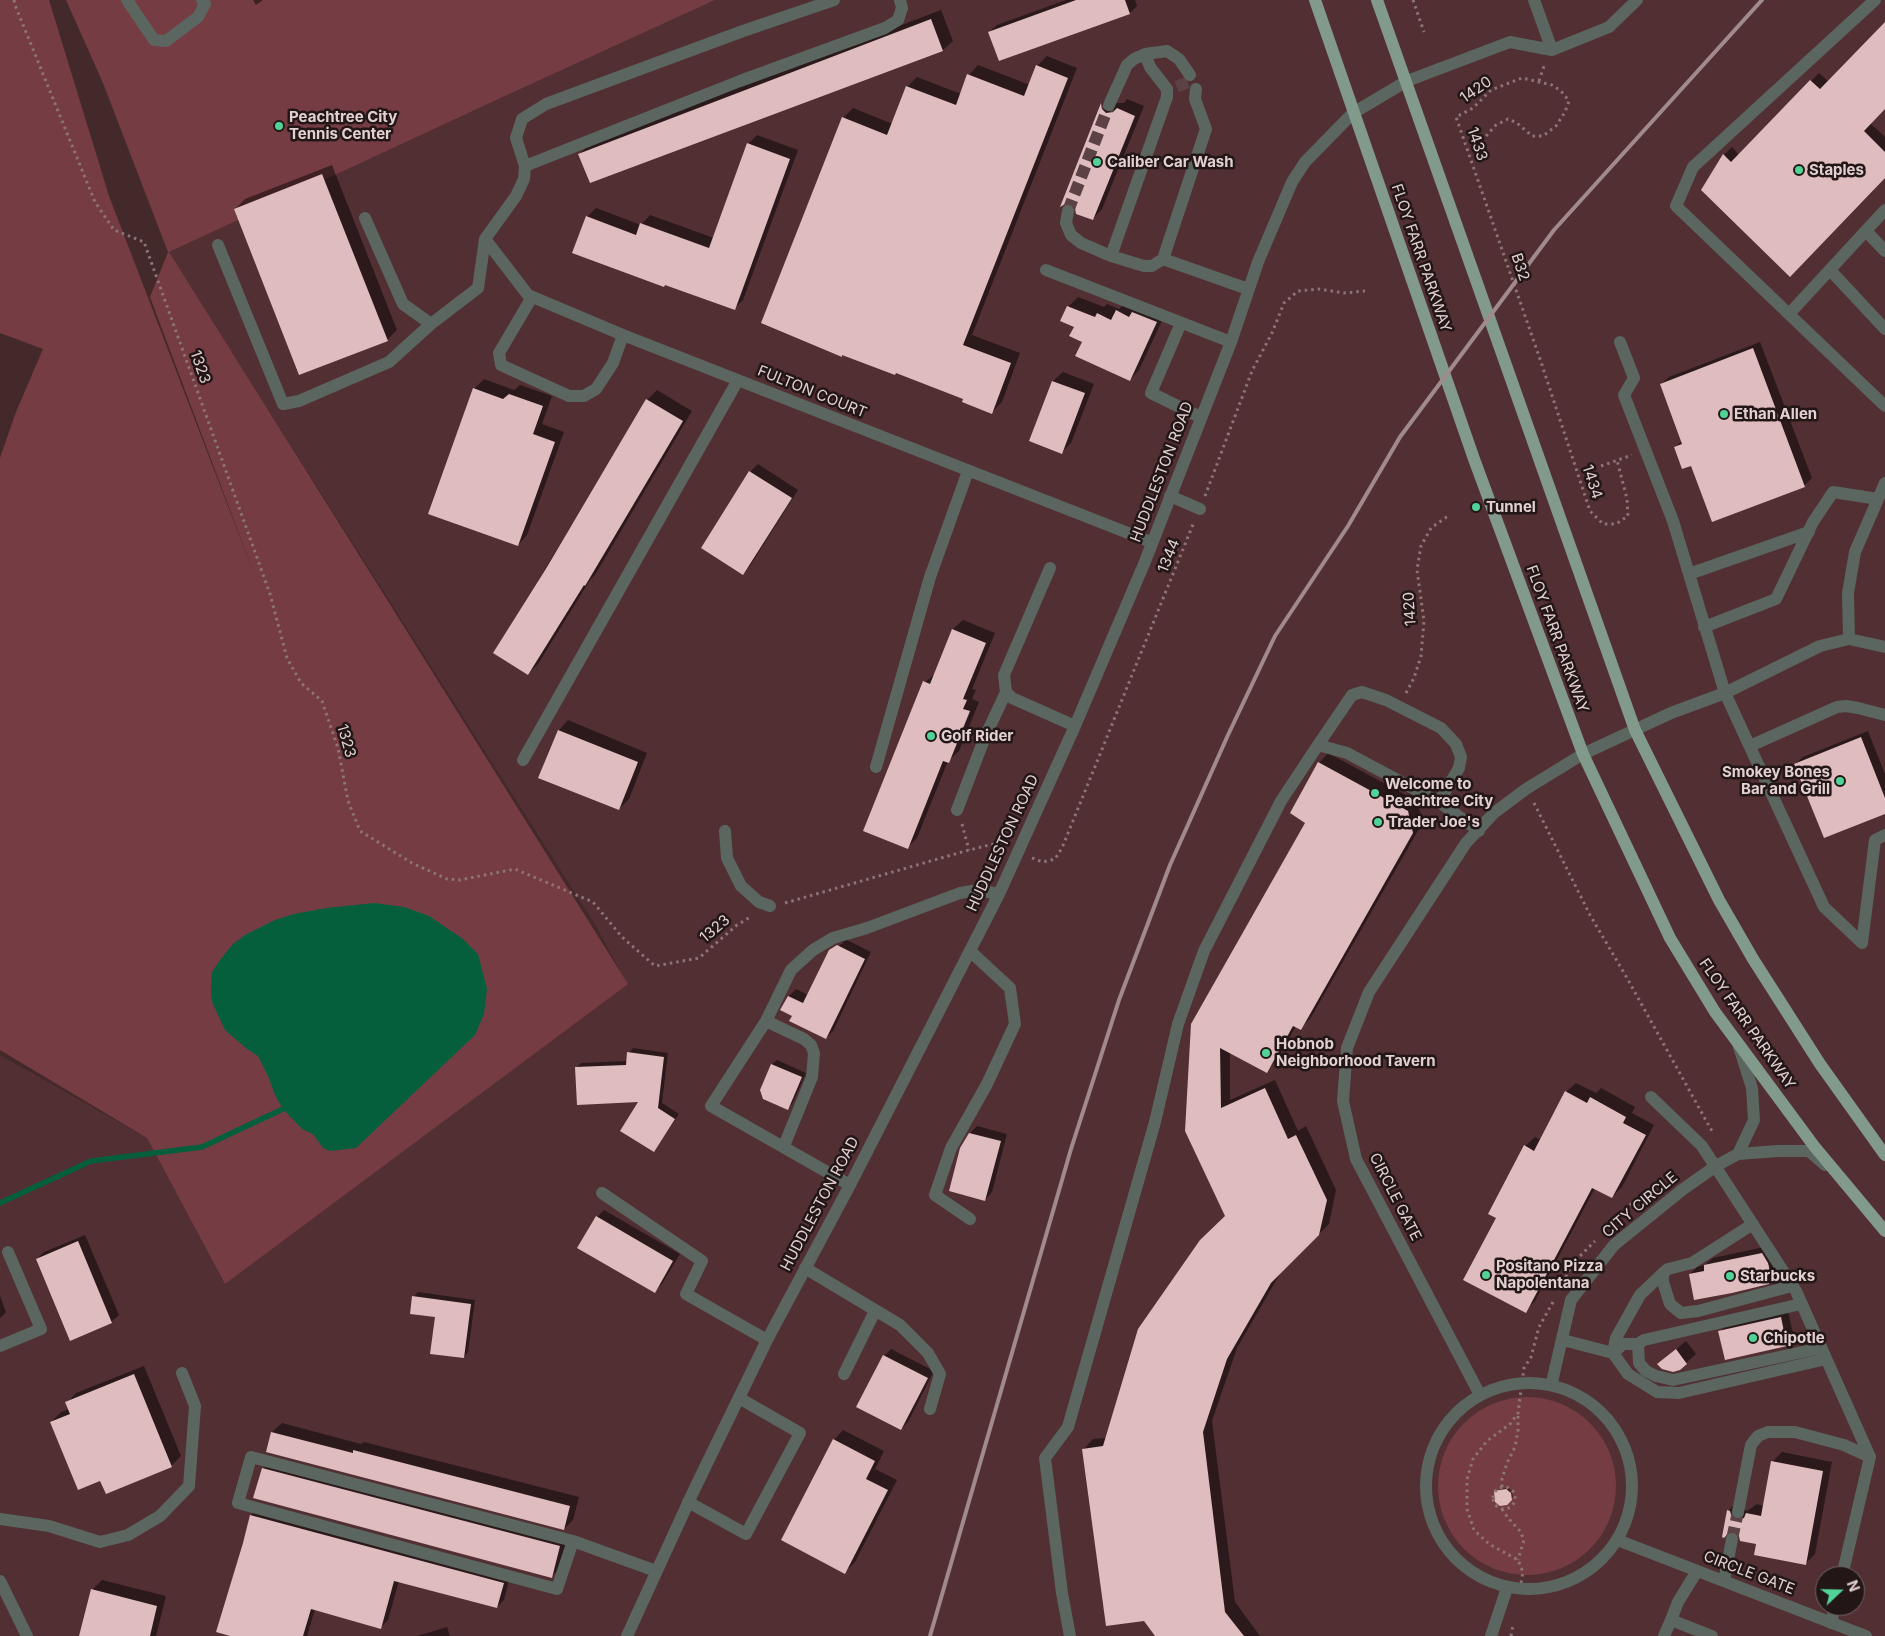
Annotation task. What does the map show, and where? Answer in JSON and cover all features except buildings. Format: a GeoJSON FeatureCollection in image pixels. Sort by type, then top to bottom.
{"type":"FeatureCollection","features":[{"type":"Feature","properties":{"kind":"main road","name":"FLOY FARR PARKWAY"},"geometry":{"type":"LineString","coordinates":[[1314,0],[1474,459],[1583,754],[1670,938],[1692,976],[1739,1047],[1814,1146],[1885,1231]]}},
{"type":"Feature","properties":{"kind":"main road"},"geometry":{"type":"LineString","coordinates":[[1377,0],[1635,730],[1719,900],[1753,959],[1820,1064],[1885,1155]]}},
{"type":"Feature","properties":{"kind":"street"},"geometry":{"type":"LineString","coordinates":[[127,0],[154,40],[166,41],[198,17],[205,4],[202,0]]}},
{"type":"Feature","properties":{"kind":"street"},"geometry":{"type":"LineString","coordinates":[[218,246],[283,404],[299,401],[389,362],[432,324],[478,288],[485,238],[516,196],[524,179],[525,166],[516,138],[522,119],[546,104],[742,31],[834,0]]}},
{"type":"Feature","properties":{"kind":"street"},"geometry":{"type":"LineString","coordinates":[[525,166],[740,81],[885,28],[898,20],[902,8],[900,0]]}},
{"type":"Feature","properties":{"kind":"street"},"geometry":{"type":"LineString","coordinates":[[1534,0],[1552,50],[1609,28],[1637,0]]}},
{"type":"Feature","properties":{"kind":"street"},"geometry":{"type":"LineString","coordinates":[[1875,0],[1693,167],[1676,206],[1885,406]]}},
{"type":"Feature","properties":{"kind":"street","name":"HUDDLESTON ROAD"},"geometry":{"type":"LineString","coordinates":[[627,1636],[688,1502],[767,1340],[850,1185],[999,894],[1075,726],[1144,564],[1151,542],[1231,342],[1268,236],[1292,182],[1305,162],[1353,112],[1407,81],[1510,42],[1552,50]]}},
{"type":"Feature","properties":{"kind":"street"},"geometry":{"type":"LineString","coordinates":[[1109,105],[1127,65],[1145,54],[1167,51],[1179,59],[1185,77]]}},
{"type":"Feature","properties":{"kind":"street"},"geometry":{"type":"LineString","coordinates":[[1111,256],[1167,97],[1167,89],[1150,68],[1145,54]]}},
{"type":"Feature","properties":{"kind":"street"},"geometry":{"type":"LineString","coordinates":[[1068,211],[1066,223],[1071,235],[1081,242],[1111,256],[1144,266],[1152,266],[1162,259],[1206,130],[1192,93]]}},
{"type":"Feature","properties":{"kind":"street"},"geometry":{"type":"LineString","coordinates":[[1789,314],[1885,210]]}},
{"type":"Feature","properties":{"kind":"street"},"geometry":{"type":"LineString","coordinates":[[365,218],[403,304],[432,324]]}},
{"type":"Feature","properties":{"kind":"street"},"geometry":{"type":"LineString","coordinates":[[1866,231],[1885,251]]}},
{"type":"Feature","properties":{"kind":"street","name":"FULTON COURT"},"geometry":{"type":"LineString","coordinates":[[485,238],[528,295],[532,297],[623,335],[1151,542]]}},
{"type":"Feature","properties":{"kind":"street"},"geometry":{"type":"LineString","coordinates":[[1162,259],[1248,289]]}},
{"type":"Feature","properties":{"kind":"street"},"geometry":{"type":"LineString","coordinates":[[1046,270],[1231,342]]}},
{"type":"Feature","properties":{"kind":"street"},"geometry":{"type":"LineString","coordinates":[[1830,270],[1885,329]]}},
{"type":"Feature","properties":{"kind":"street"},"geometry":{"type":"LineString","coordinates":[[532,297],[499,353],[501,365],[569,396],[584,396],[596,389],[613,363],[623,335]]}},
{"type":"Feature","properties":{"kind":"street"},"geometry":{"type":"LineString","coordinates":[[1181,323],[1151,393],[1200,417]]}},
{"type":"Feature","properties":{"kind":"street"},"geometry":{"type":"LineString","coordinates":[[1620,342],[1634,378],[1624,395],[1673,521],[1725,693],[1824,907],[1862,943],[1875,840],[1885,835]]}},
{"type":"Feature","properties":{"kind":"street"},"geometry":{"type":"LineString","coordinates":[[523,760],[738,380]]}},
{"type":"Feature","properties":{"kind":"street"},"geometry":{"type":"LineString","coordinates":[[876,767],[930,578],[968,471]]}},
{"type":"Feature","properties":{"kind":"street"},"geometry":{"type":"LineString","coordinates":[[1885,483],[1855,552],[1848,593],[1849,639],[1885,647]]}},
{"type":"Feature","properties":{"kind":"street"},"geometry":{"type":"LineString","coordinates":[[1704,627],[1776,599],[1809,532],[1833,492],[1878,500]]}},
{"type":"Feature","properties":{"kind":"street"},"geometry":{"type":"LineString","coordinates":[[1170,496],[1200,509]]}},
{"type":"Feature","properties":{"kind":"street"},"geometry":{"type":"LineString","coordinates":[[1688,574],[1809,532]]}},
{"type":"Feature","properties":{"kind":"street"},"geometry":{"type":"LineString","coordinates":[[957,810],[985,737],[1006,692],[1004,675],[1050,568]]}},
{"type":"Feature","properties":{"kind":"street","name":"CIRCLE GATE"},"geometry":{"type":"LineString","coordinates":[[1480,1393],[1356,1160],[1343,1101],[1346,1048],[1369,992],[1466,844],[1494,813],[1526,789],[1583,754],[1671,713],[1725,693],[1820,646],[1849,639]]}},
{"type":"Feature","properties":{"kind":"street"},"geometry":{"type":"LineString","coordinates":[[1006,692],[1012,698],[1075,726]]}},
{"type":"Feature","properties":{"kind":"street"},"geometry":{"type":"LineString","coordinates":[[1070,1636],[1062,1593],[1045,1458],[1068,1427],[1152,1132],[1178,1024],[1204,951],[1282,801],[1352,695],[1362,692],[1372,694],[1441,728],[1456,744],[1461,757],[1459,768],[1439,802]]}},
{"type":"Feature","properties":{"kind":"street"},"geometry":{"type":"LineString","coordinates":[[1750,746],[1838,707],[1846,706],[1885,714]]}},
{"type":"Feature","properties":{"kind":"street"},"geometry":{"type":"LineString","coordinates":[[1318,746],[1346,753],[1439,802],[1479,831]]}},
{"type":"Feature","properties":{"kind":"street"},"geometry":{"type":"LineString","coordinates":[[724,832],[727,858],[741,886],[759,902],[770,906]]}},
{"type":"Feature","properties":{"kind":"street"},"geometry":{"type":"LineString","coordinates":[[850,1185],[784,1146],[710,1106],[766,1021],[791,970],[813,950],[832,938],[868,928],[960,893],[978,890],[999,894]]}},
{"type":"Feature","properties":{"kind":"street"},"geometry":{"type":"LineString","coordinates":[[970,951],[1010,988],[1015,1024],[987,1084],[951,1148],[935,1195],[970,1219]]}},
{"type":"Feature","properties":{"kind":"street"},"geometry":{"type":"LineString","coordinates":[[766,1021],[804,1039],[811,1046],[814,1053],[812,1077],[784,1146]]}},
{"type":"Feature","properties":{"kind":"street"},"geometry":{"type":"LineString","coordinates":[[1738,1154],[1754,1120],[1752,1088],[1739,1047]]}},
{"type":"Feature","properties":{"kind":"street"},"geometry":{"type":"LineString","coordinates":[[1651,1097],[1702,1146],[1792,1286],[1870,1457],[1844,1566]]}},
{"type":"Feature","properties":{"kind":"street","name":"CITY CIRCLE"},"geometry":{"type":"LineString","coordinates":[[1552,1382],[1571,1300],[1614,1245],[1682,1190],[1716,1166],[1738,1154],[1809,1151],[1839,1176]]}},
{"type":"Feature","properties":{"kind":"street"},"geometry":{"type":"LineString","coordinates":[[602,1193],[702,1260],[686,1294],[767,1340]]}},
{"type":"Feature","properties":{"kind":"street"},"geometry":{"type":"LineString","coordinates":[[1613,1354],[1616,1338],[1640,1295],[1668,1268],[1692,1263],[1753,1224]]}},
{"type":"Feature","properties":{"kind":"street"},"geometry":{"type":"LineString","coordinates":[[0,1346],[41,1328],[8,1252]]}},
{"type":"Feature","properties":{"kind":"street"},"geometry":{"type":"LineString","coordinates":[[805,1268],[900,1325],[928,1353],[940,1374],[930,1409]]}},
{"type":"Feature","properties":{"kind":"street"},"geometry":{"type":"LineString","coordinates":[[1663,1273],[1663,1282],[1670,1304],[1681,1313],[1698,1311],[1792,1286]]}},
{"type":"Feature","properties":{"kind":"street"},"geometry":{"type":"LineString","coordinates":[[1613,1354],[1623,1344],[1638,1344],[1644,1340],[1801,1304]]}},
{"type":"Feature","properties":{"kind":"street"},"geometry":{"type":"LineString","coordinates":[[844,1374],[875,1311]]}},
{"type":"Feature","properties":{"kind":"street"},"geometry":{"type":"LineString","coordinates":[[1562,1340],[1613,1354],[1628,1374],[1657,1392],[1680,1393],[1823,1353]]}},
{"type":"Feature","properties":{"kind":"street"},"geometry":{"type":"LineString","coordinates":[[1638,1344],[1639,1363],[1646,1371],[1656,1376],[1673,1380],[1823,1353]]}},
{"type":"Feature","properties":{"kind":"street"},"geometry":{"type":"LineString","coordinates":[[0,1519],[49,1526],[100,1542],[128,1536],[160,1516],[189,1486],[196,1406],[182,1373]]}},
{"type":"Feature","properties":{"kind":"street"},"geometry":{"type":"LineString","coordinates":[[1552,1382],[1578,1394],[1604,1415],[1621,1441],[1630,1471],[1629,1504],[1620,1541],[1596,1565],[1568,1582],[1543,1589],[1521,1590],[1507,1588],[1486,1581],[1463,1565],[1442,1542],[1430,1515],[1425,1483],[1429,1454],[1447,1421],[1480,1393],[1523,1384],[1552,1382]]}},
{"type":"Feature","properties":{"kind":"street"},"geometry":{"type":"LineString","coordinates":[[688,1502],[746,1534],[800,1434],[738,1398]]}},
{"type":"Feature","properties":{"kind":"street"},"geometry":{"type":"LineString","coordinates":[[1738,1512],[1751,1445],[1758,1436],[1768,1432],[1795,1432],[1844,1444],[1870,1457]]}},
{"type":"Feature","properties":{"kind":"street"},"geometry":{"type":"LineString","coordinates":[[573,1541],[557,1589],[238,1503],[251,1457],[573,1541],[656,1571]]}},
{"type":"Feature","properties":{"kind":"street"},"geometry":{"type":"LineString","coordinates":[[1724,1582],[1732,1540]]}},
{"type":"Feature","properties":{"kind":"street","name":"CIRCLE GATE"},"geometry":{"type":"LineString","coordinates":[[1620,1541],[1866,1636]]}},
{"type":"Feature","properties":{"kind":"street"},"geometry":{"type":"LineString","coordinates":[[1664,1636],[1678,1602],[1697,1571]]}},
{"type":"Feature","properties":{"kind":"street"},"geometry":{"type":"LineString","coordinates":[[0,1582],[27,1636]]}},
{"type":"Feature","properties":{"kind":"street"},"geometry":{"type":"LineString","coordinates":[[1491,1636],[1507,1588]]}},
{"type":"Feature","properties":{"kind":"street"},"geometry":{"type":"LineString","coordinates":[[1831,1622],[1832,1616]]}},
{"type":"Feature","properties":{"kind":"street"},"geometry":{"type":"LineString","coordinates":[[1671,1620],[1712,1636]]}},
{"type":"Feature","properties":{"kind":"path","name":"1323"},"geometry":{"type":"LineString","coordinates":[[14,0],[14,5],[36,54],[95,202],[114,230],[144,242],[270,594],[287,658],[301,683],[322,701],[338,748],[348,801],[360,831],[412,863],[447,879],[460,880],[515,869],[593,902],[622,937],[655,966],[699,958],[737,925],[770,906],[795,902],[820,892],[994,844],[1017,853]]}},
{"type":"Feature","properties":{"kind":"path"},"geometry":{"type":"LineString","coordinates":[[1413,0],[1424,32]]}},
{"type":"Feature","properties":{"kind":"path","name":"1420"},"geometry":{"type":"LineString","coordinates":[[1456,117],[1473,108],[1491,90],[1522,78],[1552,85],[1561,91],[1569,101],[1565,112],[1556,126],[1543,136],[1532,136],[1508,119],[1496,125],[1486,136]]}},
{"type":"Feature","properties":{"kind":"path","name":"1433"},"geometry":{"type":"LineString","coordinates":[[1456,117],[1477,179]]}},
{"type":"Feature","properties":{"kind":"path","name":"B32"},"geometry":{"type":"LineString","coordinates":[[1477,179],[1541,362]]}},
{"type":"Feature","properties":{"kind":"path","name":"1344"},"geometry":{"type":"LineString","coordinates":[[1017,853],[1043,862],[1054,859],[1062,848],[1200,509],[1252,371],[1272,333],[1284,303],[1298,291],[1319,289],[1344,293],[1365,291]]}},
{"type":"Feature","properties":{"kind":"path","name":"1434"},"geometry":{"type":"LineString","coordinates":[[1541,362],[1590,512],[1603,524],[1616,524],[1628,516],[1627,499],[1617,460]]}},
{"type":"Feature","properties":{"kind":"path"},"geometry":{"type":"LineString","coordinates":[[1601,466],[1645,450]]}},
{"type":"Feature","properties":{"kind":"path","name":"1420"},"geometry":{"type":"LineString","coordinates":[[1398,707],[1414,678],[1421,656],[1424,620],[1417,570],[1421,546],[1431,528],[1448,516]]}},
{"type":"Feature","properties":{"kind":"path"},"geometry":{"type":"LineString","coordinates":[[1526,789],[1590,915],[1713,1133],[1702,1146]]}},
{"type":"Feature","properties":{"kind":"path"},"geometry":{"type":"LineString","coordinates":[[957,810],[969,850]]}},
{"type":"Feature","properties":{"kind":"path"},"geometry":{"type":"LineString","coordinates":[[1609,1227],[1630,1206],[1661,1185]]}},
{"type":"Feature","properties":{"kind":"path"},"geometry":{"type":"LineString","coordinates":[[1562,1284],[1572,1264],[1596,1240]]}},
{"type":"Feature","properties":{"kind":"path"},"geometry":{"type":"LineString","coordinates":[[1502,1487],[1502,1479],[1515,1447],[1518,1431],[1518,1413],[1524,1368],[1531,1357],[1540,1327],[1555,1298]]}},
{"type":"Feature","properties":{"kind":"path"},"geometry":{"type":"LineString","coordinates":[[1518,1413],[1510,1424],[1487,1441],[1473,1459],[1467,1479],[1467,1508],[1474,1530],[1489,1544],[1518,1560],[1523,1572],[1521,1590]]}},
{"type":"Feature","properties":{"kind":"path"},"geometry":{"type":"LineString","coordinates":[[1502,1509],[1509,1508],[1515,1502],[1513,1492],[1507,1487],[1498,1488],[1493,1494],[1494,1504],[1502,1509],[1520,1531],[1524,1540],[1518,1560]]}},
{"type":"Feature","properties":{"kind":"path"},"geometry":{"type":"LineString","coordinates":[[1511,1636],[1515,1618]]}},
{"type":"Feature","properties":{"kind":"shaded area"},"geometry":{"type":"Polygon","coordinates":[[[0,0],[49,0],[109,196],[259,587],[150,297],[168,252],[103,83],[66,0],[715,0],[169,252],[628,984],[225,1284],[147,1138],[0,1050],[0,458],[16,412],[43,349],[0,333],[0,0]]]}},
{"type":"Feature","properties":{"kind":"shaded area"},"geometry":{"type":"Polygon","coordinates":[[[715,0],[1885,0],[1885,1636],[0,1636],[0,1055],[147,1138],[225,1284],[627,984],[596,926],[168,252],[715,0]]]}},
{"type":"Feature","properties":{"kind":"shaded area"},"geometry":{"type":"Polygon","coordinates":[[[374,903],[404,907],[429,916],[463,939],[478,954],[487,989],[484,1014],[475,1035],[356,1148],[330,1151],[323,1148],[313,1134],[302,1129],[283,1109],[258,1056],[225,1030],[212,1002],[212,972],[232,945],[245,935],[275,920],[326,908],[374,903]]]}},
{"type":"Feature","properties":{"kind":"shaded area"},"geometry":{"type":"Polygon","coordinates":[[[1518,1397],[1536,1397],[1553,1400],[1569,1407],[1584,1417],[1596,1429],[1606,1444],[1613,1460],[1616,1486],[1615,1503],[1610,1520],[1596,1543],[1584,1555],[1569,1565],[1553,1572],[1536,1575],[1518,1575],[1501,1572],[1485,1565],[1470,1555],[1458,1543],[1448,1528],[1441,1512],[1438,1495],[1438,1477],[1441,1460],[1448,1444],[1458,1429],[1470,1417],[1485,1407],[1501,1400],[1518,1397]]]}},
{"type":"Feature","properties":{"kind":"waterway"},"geometry":{"type":"LineString","coordinates":[[0,1203],[91,1161],[202,1147],[283,1109]]}},
{"type":"Feature","properties":{"kind":"tunnel"},"geometry":{"type":"LineString","coordinates":[[1180,79],[1185,92]]}},
{"type":"Feature","properties":{"kind":"tunnel"},"geometry":{"type":"LineString","coordinates":[[1068,211],[1109,105]]}},
{"type":"Feature","properties":{"kind":"tunnel"},"geometry":{"type":"LineString","coordinates":[[1732,1539],[1738,1512]]}},
{"type":"Feature","properties":{"kind":"railway"},"geometry":{"type":"LineString","coordinates":[[930,1636],[1071,1149],[1119,1000],[1170,865],[1275,636],[1348,526],[1400,437],[1554,230],[1762,0]]}},
{"type":"Feature","properties":{"kind":"place","name":"Peachtree City Tennis Center"},"geometry":{"type":"Point","coordinates":[279,126]}},
{"type":"Feature","properties":{"kind":"place","name":"Caliber Car Wash"},"geometry":{"type":"Point","coordinates":[1097,162]}},
{"type":"Feature","properties":{"kind":"place","name":"Staples"},"geometry":{"type":"Point","coordinates":[1799,170]}},
{"type":"Feature","properties":{"kind":"place","name":"Ethan Allen"},"geometry":{"type":"Point","coordinates":[1724,414]}},
{"type":"Feature","properties":{"kind":"place","name":"Tunnel"},"geometry":{"type":"Point","coordinates":[1476,507]}},
{"type":"Feature","properties":{"kind":"place","name":"Golf Rider"},"geometry":{"type":"Point","coordinates":[931,736]}},
{"type":"Feature","properties":{"kind":"place","name":"Smokey Bones Bar and Grill"},"geometry":{"type":"Point","coordinates":[1840,781]}},
{"type":"Feature","properties":{"kind":"place","name":"Welcome to Peachtree City"},"geometry":{"type":"Point","coordinates":[1375,793]}},
{"type":"Feature","properties":{"kind":"place","name":"Trader Joe's"},"geometry":{"type":"Point","coordinates":[1378,822]}},
{"type":"Feature","properties":{"kind":"place","name":"Hobnob Neighborhood Tavern"},"geometry":{"type":"Point","coordinates":[1266,1053]}},
{"type":"Feature","properties":{"kind":"place","name":"Positano Pizza Napolentana"},"geometry":{"type":"Point","coordinates":[1486,1275]}},
{"type":"Feature","properties":{"kind":"place","name":"Starbucks"},"geometry":{"type":"Point","coordinates":[1730,1276]}},
{"type":"Feature","properties":{"kind":"place","name":"Chipotle"},"geometry":{"type":"Point","coordinates":[1753,1338]}}]}
